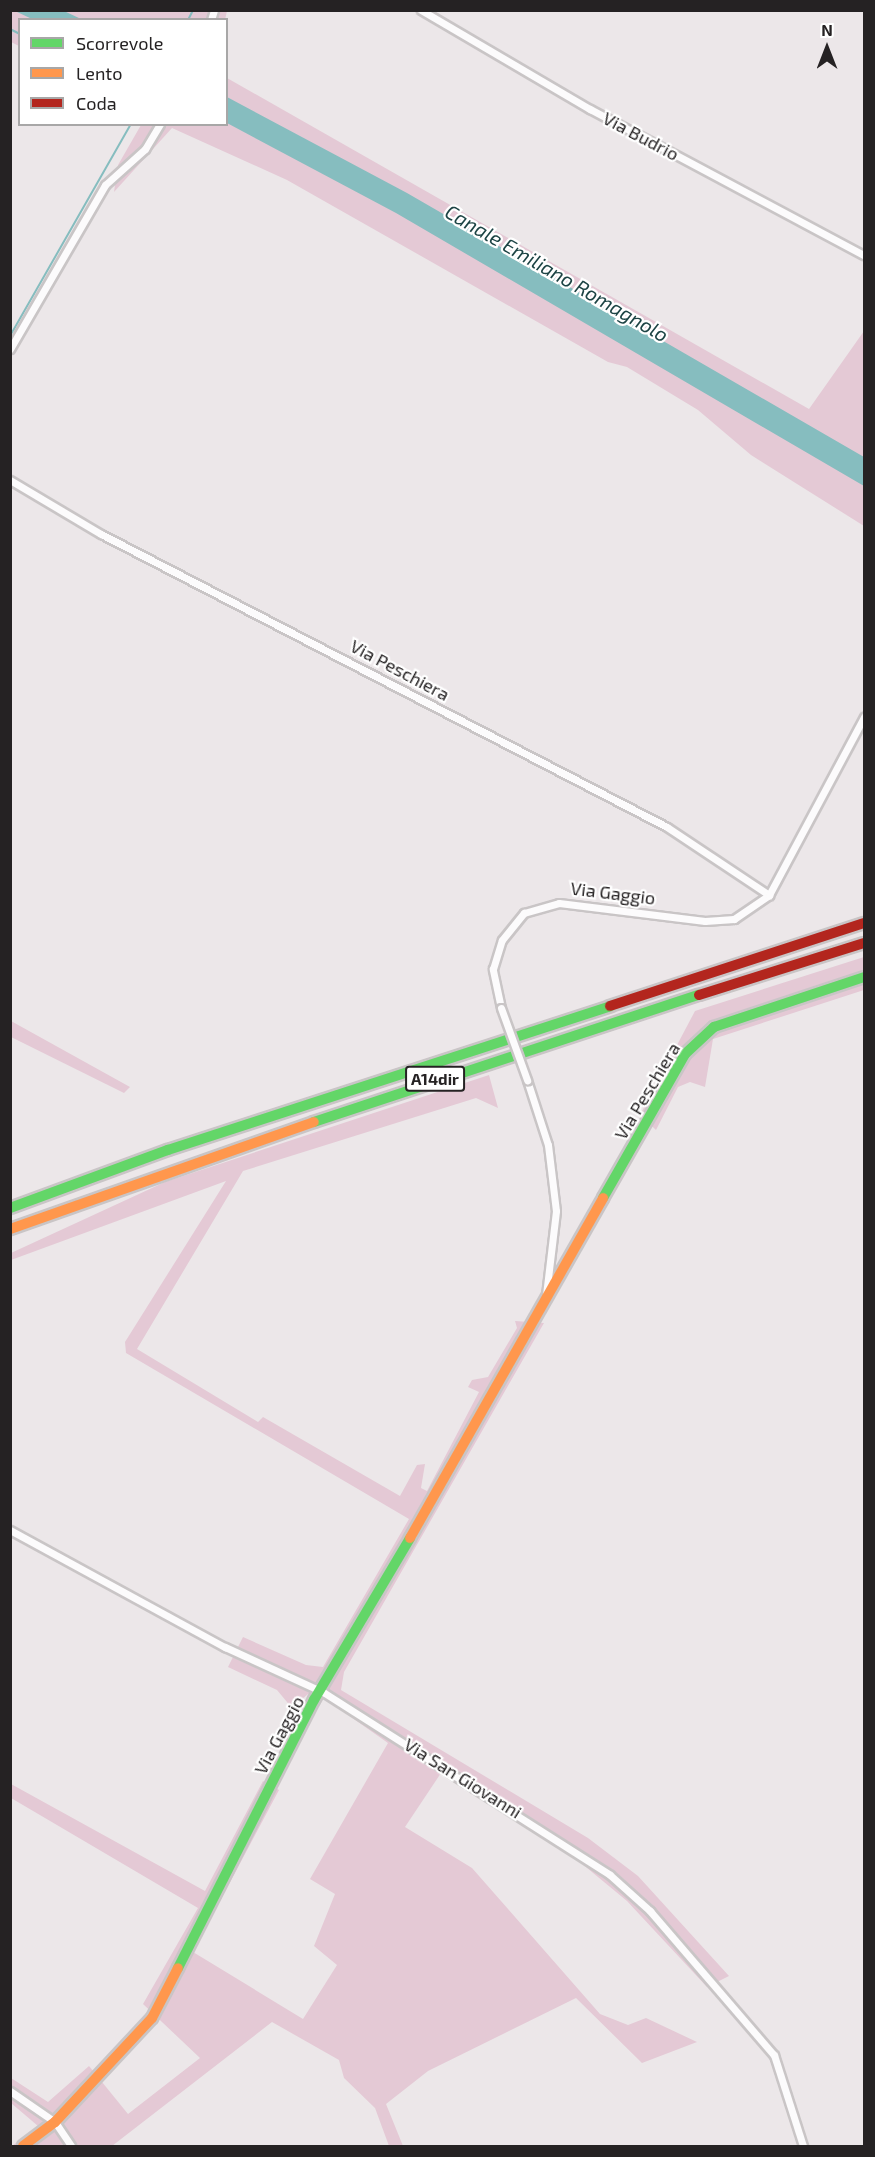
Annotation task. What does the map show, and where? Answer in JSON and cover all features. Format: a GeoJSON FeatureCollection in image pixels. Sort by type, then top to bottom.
{"type":"FeatureCollection","features":[{"type":"Feature","properties":{"kind":"main road","name":"A14dir"},"geometry":{"type":"LineString","coordinates":[[10,1208],[168,1150],[864,923]]}},
{"type":"Feature","properties":{"kind":"main road","name":"A14dir"},"geometry":{"type":"LineString","coordinates":[[10,1229],[421,1084],[864,943]]}},
{"type":"Feature","properties":{"kind":"main road","name":"Via Peschiera"},"geometry":{"type":"LineString","coordinates":[[555,1283],[685,1054],[714,1027],[864,976]]}},
{"type":"Feature","properties":{"kind":"main road","name":"Via Gaggio"},"geometry":{"type":"LineString","coordinates":[[23,2146],[55,2122],[152,2018],[314,1700],[323,1692],[555,1283]]}},
{"type":"Feature","properties":{"kind":"street","name":"Via Budrio"},"geometry":{"type":"LineString","coordinates":[[422,10],[590,109],[864,255]]}},
{"type":"Feature","properties":{"kind":"street"},"geometry":{"type":"LineString","coordinates":[[10,349],[105,185],[145,149],[159,126]]}},
{"type":"Feature","properties":{"kind":"street","name":"Via Peschiera"},"geometry":{"type":"LineString","coordinates":[[10,480],[101,534],[667,826],[769,895]]}},
{"type":"Feature","properties":{"kind":"street","name":"Via Gaggio"},"geometry":{"type":"LineString","coordinates":[[546,1300],[556,1211],[548,1145],[501,1008],[493,969],[502,940],[524,914],[559,903],[705,921],[734,919],[769,895],[864,717]]}},
{"type":"Feature","properties":{"kind":"street","name":"Via San Giovanni"},"geometry":{"type":"LineString","coordinates":[[10,1530],[225,1647],[323,1692],[518,1813],[610,1875],[650,1911],[774,2055],[803,2146]]}},
{"type":"Feature","properties":{"kind":"street"},"geometry":{"type":"LineString","coordinates":[[10,2091],[55,2122],[71,2146]]}},
{"type":"Feature","properties":{"kind":"shaded area"},"geometry":{"type":"Polygon","coordinates":[[[11,11],[227,11],[225,18],[18,18],[18,46],[11,42],[11,11]]]}},
{"type":"Feature","properties":{"kind":"shaded area"},"geometry":{"type":"Polygon","coordinates":[[[228,79],[809,409],[864,331],[864,526],[751,455],[698,410],[627,367],[608,362],[287,180],[172,128],[114,192],[118,165],[140,126],[228,126],[228,79]]]}},
{"type":"Feature","properties":{"kind":"shaded area"},"geometry":{"type":"Polygon","coordinates":[[[864,957],[864,990],[713,1039],[705,1087],[690,1082],[678,1087],[656,1130],[640,1115],[695,1011],[864,957]]]}},
{"type":"Feature","properties":{"kind":"shaded area"},"geometry":{"type":"Polygon","coordinates":[[[10,1021],[130,1087],[124,1093],[11,1037],[10,1021]]]}},
{"type":"Feature","properties":{"kind":"shaded area"},"geometry":{"type":"Polygon","coordinates":[[[489,1075],[498,1108],[476,1098],[243,1171],[137,1349],[258,1422],[263,1417],[400,1496],[417,1465],[425,1464],[421,1488],[427,1491],[479,1392],[468,1387],[472,1380],[488,1377],[517,1328],[515,1321],[544,1323],[344,1672],[341,1690],[588,1838],[638,1876],[729,1976],[707,1987],[627,1901],[575,1858],[441,1773],[405,1827],[472,1868],[600,2014],[628,2025],[646,2018],[697,2042],[642,2063],[576,1998],[428,2071],[386,2104],[403,2146],[389,2146],[375,2108],[344,2078],[339,2060],[272,2022],[112,2146],[12,2146],[38,2126],[11,2103],[11,2078],[48,2102],[89,2066],[128,2114],[200,2058],[143,2004],[198,1908],[11,1798],[11,1784],[205,1891],[263,1781],[279,1790],[193,1952],[303,2019],[337,1965],[314,1946],[335,1894],[310,1879],[388,1743],[324,1698],[308,1694],[292,1708],[277,1690],[228,1667],[243,1637],[306,1665],[323,1667],[409,1519],[126,1353],[125,1342],[226,1181],[11,1260],[11,1253],[165,1182],[489,1075]]]}},
{"type":"Feature","properties":{"kind":"water"},"geometry":{"type":"Polygon","coordinates":[[[15,11],[64,11],[79,18],[30,18],[15,11]]]}},
{"type":"Feature","properties":{"kind":"water"},"geometry":{"type":"Polygon","coordinates":[[[228,98],[407,193],[864,457],[864,486],[396,213],[228,124],[228,98]]]}},
{"type":"Feature","properties":{"kind":"waterway"},"geometry":{"type":"LineString","coordinates":[[189,18],[193,10]]}},
{"type":"Feature","properties":{"kind":"waterway"},"geometry":{"type":"LineString","coordinates":[[10,29],[18,33]]}},
{"type":"Feature","properties":{"kind":"waterway"},"geometry":{"type":"LineString","coordinates":[[10,336],[130,126]]}},
{"type":"Feature","properties":{"kind":"traffic: fast"},"geometry":{"type":"LineString","coordinates":[[603,1198],[685,1054],[714,1027],[864,977]]}},
{"type":"Feature","properties":{"kind":"traffic: fast"},"geometry":{"type":"LineString","coordinates":[[314,1122],[699,995]]}},
{"type":"Feature","properties":{"kind":"traffic: fast"},"geometry":{"type":"LineString","coordinates":[[10,1208],[168,1150],[610,1006]]}},
{"type":"Feature","properties":{"kind":"traffic: fast"},"geometry":{"type":"LineString","coordinates":[[178,1968],[314,1700],[410,1538]]}},
{"type":"Feature","properties":{"kind":"traffic: slow"},"geometry":{"type":"LineString","coordinates":[[10,1229],[314,1122]]}},
{"type":"Feature","properties":{"kind":"traffic: slow"},"geometry":{"type":"LineString","coordinates":[[410,1538],[603,1198]]}},
{"type":"Feature","properties":{"kind":"traffic: slow"},"geometry":{"type":"LineString","coordinates":[[23,2146],[55,2122],[152,2018],[178,1968]]}},
{"type":"Feature","properties":{"kind":"traffic: jam"},"geometry":{"type":"LineString","coordinates":[[610,1006],[864,923]]}},
{"type":"Feature","properties":{"kind":"traffic: jam"},"geometry":{"type":"LineString","coordinates":[[699,995],[864,943]]}},
{"type":"Feature","properties":{"kind":"water label","name":"Canale Emiliano Romagnolo"},"geometry":{"type":"Point","coordinates":[557,273]}}]}
